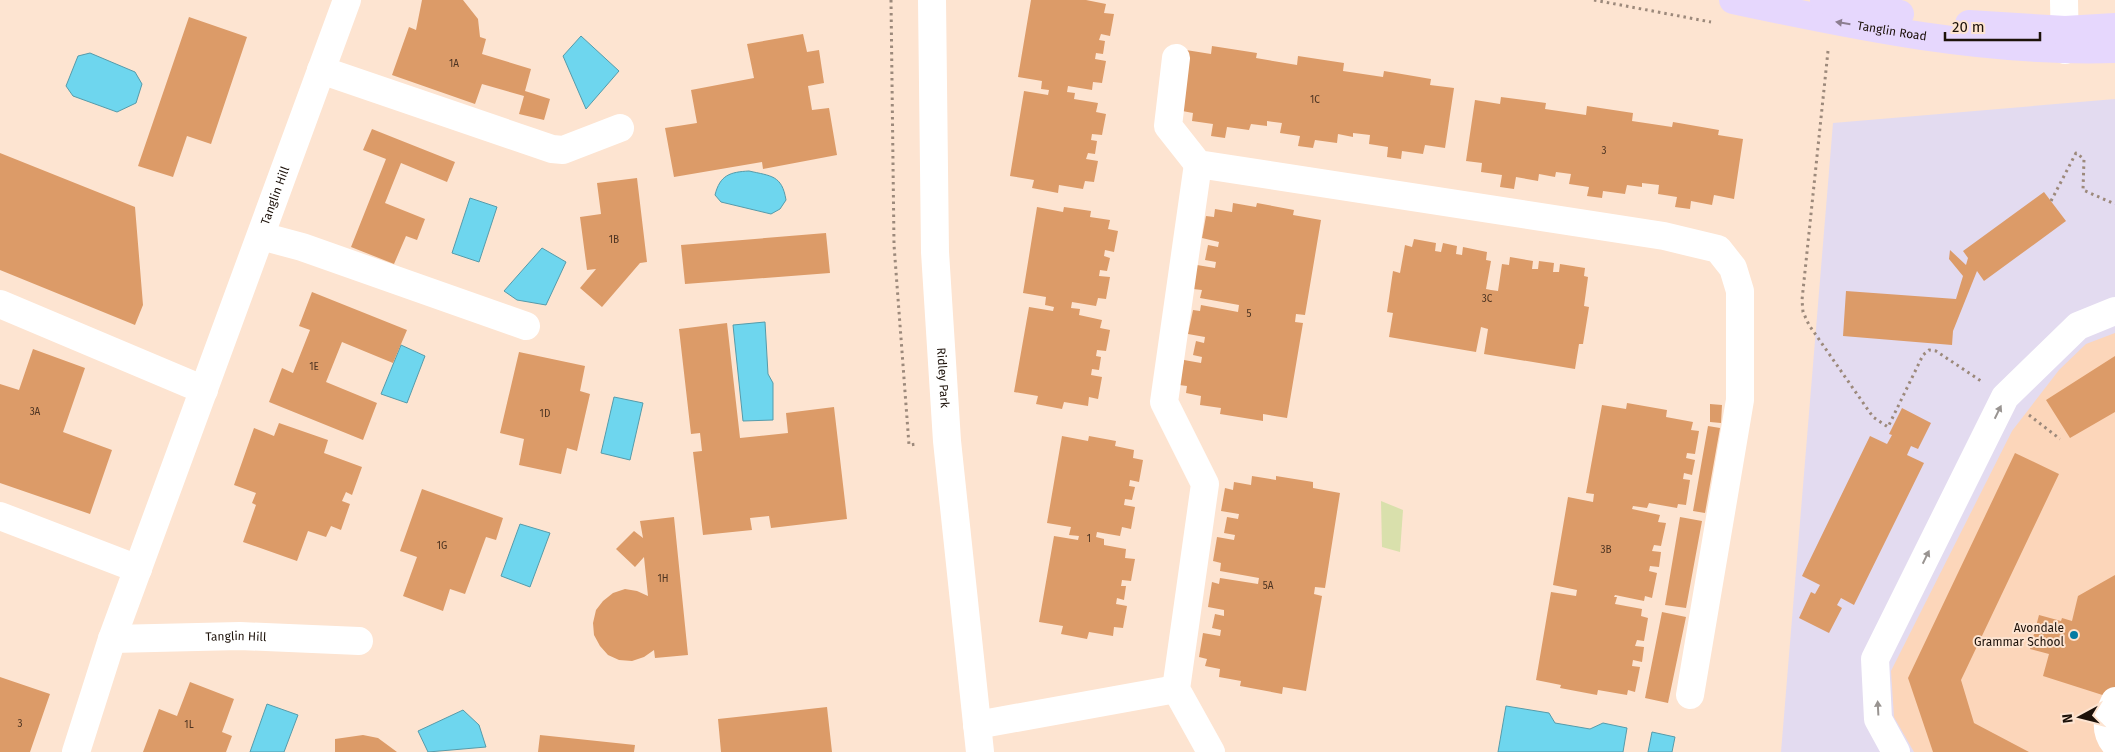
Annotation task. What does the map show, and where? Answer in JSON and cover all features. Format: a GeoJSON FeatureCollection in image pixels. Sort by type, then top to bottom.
{"type":"FeatureCollection","features":[{"type":"Feature","properties":{"kind":"main road","name":"Tanglin Road"},"geometry":{"type":"LineString","coordinates":[[1733,0],[1828,11],[1987,45],[2065,40],[2115,26]]}},
{"type":"Feature","properties":{"kind":"main road","name":"Tanglin Road"},"geometry":{"type":"LineString","coordinates":[[2065,40],[2115,48]]}},
{"type":"Feature","properties":{"kind":"street","name":"Tanglin Hill"},"geometry":{"type":"LineString","coordinates":[[76,752],[112,640],[346,0]]}},
{"type":"Feature","properties":{"kind":"street","name":"Ridley Park"},"geometry":{"type":"LineString","coordinates":[[932,0],[935,252],[947,442],[980,752]]}},
{"type":"Feature","properties":{"kind":"street"},"geometry":{"type":"LineString","coordinates":[[2064,0],[2065,40]]}},
{"type":"Feature","properties":{"kind":"street"},"geometry":{"type":"LineString","coordinates":[[1176,58],[1168,126],[1198,164],[1664,236],[1718,249],[1732,268],[1740,291],[1740,400],[1690,695]]}},
{"type":"Feature","properties":{"kind":"street"},"geometry":{"type":"LineString","coordinates":[[321,70],[552,149],[563,150],[620,128]]}},
{"type":"Feature","properties":{"kind":"street"},"geometry":{"type":"LineString","coordinates":[[1198,164],[1164,402],[1205,484],[1176,689],[1211,752]]}},
{"type":"Feature","properties":{"kind":"street"},"geometry":{"type":"LineString","coordinates":[[260,236],[302,247],[526,326]]}},
{"type":"Feature","properties":{"kind":"street"},"geometry":{"type":"LineString","coordinates":[[0,304],[204,390]]}},
{"type":"Feature","properties":{"kind":"street"},"geometry":{"type":"LineString","coordinates":[[1896,752],[1878,719],[1875,659],[2016,405],[2078,326],[2115,311]]}},
{"type":"Feature","properties":{"kind":"street"},"geometry":{"type":"LineString","coordinates":[[0,516],[138,568]]}},
{"type":"Feature","properties":{"kind":"street","name":"Tanglin Hill"},"geometry":{"type":"LineString","coordinates":[[112,640],[240,636],[359,641]]}},
{"type":"Feature","properties":{"kind":"street"},"geometry":{"type":"LineString","coordinates":[[977,725],[1176,689]]}},
{"type":"Feature","properties":{"kind":"street"},"geometry":{"type":"LineString","coordinates":[[2115,700],[2107,716],[2110,739],[2115,744]]}},
{"type":"Feature","properties":{"kind":"path"},"geometry":{"type":"LineString","coordinates":[[891,0],[894,245],[910,445],[947,442]]}},
{"type":"Feature","properties":{"kind":"path"},"geometry":{"type":"LineString","coordinates":[[1828,11],[1802,300],[1803,312],[1809,326],[1873,417],[1888,427],[1923,355],[1929,350],[1936,351],[2016,405],[2060,439]]}},
{"type":"Feature","properties":{"kind":"path"},"geometry":{"type":"LineString","coordinates":[[2051,201],[2076,154],[2084,159],[2083,190],[2115,204]]}},
{"type":"Feature","properties":{"kind":"shaded area"},"geometry":{"type":"Polygon","coordinates":[[[2115,99],[2115,752],[1781,752],[1833,123],[2115,99]]]}},
{"type":"Feature","properties":{"kind":"shaded area"},"geometry":{"type":"Polygon","coordinates":[[[2115,333],[2115,752],[1914,752],[1894,717],[1891,671],[2012,431],[2059,370],[2086,344],[2115,333]]]}},
{"type":"Feature","properties":{"kind":"green space"},"geometry":{"type":"Polygon","coordinates":[[[1381,501],[1403,510],[1400,552],[1382,547],[1381,501]]]}},
{"type":"Feature","properties":{"kind":"water"},"geometry":{"type":"Polygon","coordinates":[[[581,36],[619,71],[586,109],[563,56],[581,36]]]}},
{"type":"Feature","properties":{"kind":"water"},"geometry":{"type":"Polygon","coordinates":[[[90,53],[135,72],[142,84],[136,103],[117,112],[73,96],[66,86],[78,56],[90,53]]]}},
{"type":"Feature","properties":{"kind":"water"},"geometry":{"type":"Polygon","coordinates":[[[749,171],[769,176],[778,181],[782,186],[786,200],[780,209],[771,214],[721,202],[715,195],[720,183],[727,176],[736,172],[749,171]]]}},
{"type":"Feature","properties":{"kind":"water"},"geometry":{"type":"Polygon","coordinates":[[[470,198],[497,207],[479,262],[452,253],[470,198]]]}},
{"type":"Feature","properties":{"kind":"water"},"geometry":{"type":"Polygon","coordinates":[[[542,248],[566,262],[546,305],[517,300],[504,291],[542,248]]]}},
{"type":"Feature","properties":{"kind":"water"},"geometry":{"type":"Polygon","coordinates":[[[765,322],[768,374],[773,383],[773,420],[743,421],[733,325],[765,322]]]}},
{"type":"Feature","properties":{"kind":"water"},"geometry":{"type":"Polygon","coordinates":[[[401,345],[425,356],[407,403],[381,394],[401,345]]]}},
{"type":"Feature","properties":{"kind":"water"},"geometry":{"type":"Polygon","coordinates":[[[614,397],[643,403],[630,460],[601,453],[614,397]]]}},
{"type":"Feature","properties":{"kind":"water"},"geometry":{"type":"Polygon","coordinates":[[[520,524],[550,533],[530,587],[501,576],[520,524]]]}},
{"type":"Feature","properties":{"kind":"water"},"geometry":{"type":"Polygon","coordinates":[[[267,704],[298,715],[284,752],[250,752],[267,704]]]}},
{"type":"Feature","properties":{"kind":"water"},"geometry":{"type":"Polygon","coordinates":[[[1506,706],[1549,713],[1555,723],[1590,729],[1603,723],[1627,728],[1623,752],[1498,752],[1506,706]]]}},
{"type":"Feature","properties":{"kind":"water"},"geometry":{"type":"Polygon","coordinates":[[[463,710],[479,725],[486,747],[428,752],[418,731],[463,710]]]}},
{"type":"Feature","properties":{"kind":"water"},"geometry":{"type":"Polygon","coordinates":[[[1652,732],[1675,737],[1672,752],[1648,752],[1652,732]]]}},
{"type":"Feature","properties":{"kind":"building"},"geometry":{"type":"Polygon","coordinates":[[[422,0],[463,0],[478,19],[480,37],[486,39],[482,54],[531,69],[525,91],[550,99],[544,120],[519,114],[524,96],[482,84],[475,104],[392,75],[409,27],[416,30],[422,0]]]}},
{"type":"Feature","properties":{"kind":"building"},"geometry":{"type":"Polygon","coordinates":[[[1031,0],[1086,0],[1106,4],[1104,13],[1114,14],[1110,36],[1101,34],[1099,40],[1105,41],[1103,54],[1096,53],[1095,59],[1106,61],[1102,83],[1093,82],[1092,90],[1068,86],[1067,92],[1075,93],[1074,99],[1098,103],[1096,112],[1106,114],[1102,135],[1092,134],[1091,140],[1097,141],[1095,154],[1088,153],[1086,159],[1098,161],[1094,182],[1085,181],[1083,189],[1059,185],[1058,193],[1032,188],[1034,180],[1010,176],[1024,91],[1048,95],[1049,90],[1041,89],[1042,81],[1018,77],[1031,0]]]}},
{"type":"Feature","properties":{"kind":"building"},"geometry":{"type":"Polygon","coordinates":[[[189,17],[247,37],[211,144],[187,136],[173,177],[138,166],[189,17]]]}},
{"type":"Feature","properties":{"kind":"building"},"geometry":{"type":"Polygon","coordinates":[[[803,34],[807,52],[819,50],[824,83],[808,86],[812,110],[829,108],[837,155],[763,169],[762,162],[674,177],[665,128],[697,123],[691,90],[754,78],[747,44],[803,34]]]}},
{"type":"Feature","properties":{"kind":"building"},"geometry":{"type":"Polygon","coordinates":[[[1212,46],[1257,53],[1256,58],[1297,65],[1298,56],[1344,63],[1343,71],[1383,77],[1384,71],[1431,79],[1430,85],[1454,88],[1445,148],[1425,145],[1423,154],[1402,151],[1401,159],[1387,157],[1388,147],[1369,144],[1370,135],[1353,133],[1353,137],[1338,134],[1337,143],[1315,140],[1313,148],[1298,146],[1300,136],[1280,133],[1282,123],[1267,121],[1267,126],[1251,124],[1249,130],[1227,127],[1225,138],[1211,136],[1213,124],[1192,121],[1193,113],[1177,110],[1186,50],[1211,54],[1212,46]]]}},
{"type":"Feature","properties":{"kind":"building"},"geometry":{"type":"Polygon","coordinates":[[[1501,97],[1546,103],[1545,109],[1586,115],[1587,106],[1633,113],[1632,121],[1672,127],[1673,122],[1719,130],[1718,135],[1743,139],[1734,199],[1714,195],[1712,205],[1691,201],[1690,209],[1675,207],[1677,197],[1658,194],[1659,185],[1642,183],[1642,187],[1627,185],[1625,194],[1603,191],[1602,198],[1587,196],[1589,187],[1569,184],[1571,174],[1556,172],[1555,177],[1539,174],[1538,181],[1516,177],[1514,189],[1500,187],[1502,175],[1481,172],[1482,163],[1466,161],[1475,100],[1500,104],[1501,97]]]}},
{"type":"Feature","properties":{"kind":"building"},"geometry":{"type":"Polygon","coordinates":[[[372,129],[455,162],[447,182],[401,163],[385,203],[425,219],[417,240],[406,236],[394,264],[351,247],[386,159],[363,150],[372,129]]]}},
{"type":"Feature","properties":{"kind":"building"},"geometry":{"type":"Polygon","coordinates":[[[0,153],[135,207],[143,305],[135,325],[0,270],[0,153]]]}},
{"type":"Feature","properties":{"kind":"building"},"geometry":{"type":"Polygon","coordinates":[[[637,178],[647,262],[640,263],[602,307],[580,288],[596,269],[587,270],[580,217],[601,214],[597,183],[637,178]]]}},
{"type":"Feature","properties":{"kind":"building"},"geometry":{"type":"Polygon","coordinates":[[[2044,192],[2066,221],[1984,281],[1977,271],[1953,331],[1952,345],[1843,336],[1846,291],[1956,299],[1963,276],[1949,259],[1950,250],[1966,265],[1968,258],[1963,251],[2044,192]]]}},
{"type":"Feature","properties":{"kind":"building"},"geometry":{"type":"Polygon","coordinates":[[[1233,203],[1256,207],[1257,203],[1294,210],[1293,215],[1321,220],[1305,315],[1296,314],[1295,322],[1303,323],[1287,418],[1263,414],[1263,421],[1220,414],[1221,408],[1200,405],[1201,396],[1186,393],[1187,386],[1179,385],[1184,360],[1201,363],[1202,357],[1193,355],[1196,341],[1204,343],[1205,337],[1188,334],[1193,310],[1200,311],[1201,305],[1238,312],[1239,305],[1200,298],[1202,290],[1193,289],[1197,265],[1215,268],[1216,262],[1205,260],[1208,245],[1218,247],[1219,242],[1202,238],[1206,216],[1214,217],[1215,209],[1232,212],[1233,203]]]}},
{"type":"Feature","properties":{"kind":"building"},"geometry":{"type":"Polygon","coordinates":[[[1037,207],[1063,212],[1064,207],[1091,211],[1090,217],[1110,220],[1108,229],[1118,231],[1114,252],[1105,250],[1104,256],[1110,258],[1107,271],[1100,270],[1099,276],[1110,277],[1106,299],[1098,298],[1096,306],[1072,302],[1071,308],[1080,309],[1079,315],[1102,320],[1100,328],[1110,330],[1106,351],[1097,350],[1096,356],[1101,357],[1099,370],[1092,369],[1091,375],[1102,377],[1098,399],[1089,397],[1088,406],[1064,402],[1062,409],[1036,404],[1038,396],[1014,392],[1029,307],[1053,311],[1054,307],[1045,305],[1046,297],[1023,293],[1037,207]]]}},
{"type":"Feature","properties":{"kind":"building"},"geometry":{"type":"Polygon","coordinates":[[[826,233],[830,273],[685,284],[681,245],[826,233]]]}},
{"type":"Feature","properties":{"kind":"building"},"geometry":{"type":"Polygon","coordinates":[[[1414,239],[1436,243],[1435,251],[1441,252],[1443,243],[1457,246],[1456,254],[1462,255],[1463,247],[1487,252],[1486,260],[1491,261],[1486,289],[1491,290],[1498,291],[1502,264],[1509,265],[1510,257],[1533,261],[1532,269],[1538,269],[1539,261],[1554,263],[1553,272],[1559,272],[1560,264],[1585,268],[1584,276],[1588,277],[1584,306],[1589,307],[1583,344],[1579,344],[1575,369],[1484,354],[1488,329],[1481,327],[1476,352],[1389,337],[1393,313],[1387,312],[1393,271],[1400,273],[1405,245],[1412,247],[1414,239]]]}},
{"type":"Feature","properties":{"kind":"building"},"geometry":{"type":"Polygon","coordinates":[[[312,292],[407,330],[393,363],[342,342],[326,382],[377,403],[363,440],[269,402],[282,368],[293,373],[310,330],[299,326],[312,292]]]}},
{"type":"Feature","properties":{"kind":"building"},"geometry":{"type":"Polygon","coordinates":[[[727,323],[740,438],[788,433],[786,413],[834,407],[847,519],[771,528],[769,516],[750,518],[752,530],[703,535],[693,452],[702,451],[700,433],[691,434],[679,329],[727,323]]]}},
{"type":"Feature","properties":{"kind":"building"},"geometry":{"type":"Polygon","coordinates":[[[33,349],[85,368],[63,432],[112,450],[90,514],[0,483],[0,384],[19,390],[33,349]]]}},
{"type":"Feature","properties":{"kind":"building"},"geometry":{"type":"Polygon","coordinates":[[[519,352],[585,366],[580,391],[590,394],[577,451],[567,448],[561,474],[519,465],[524,439],[500,433],[519,352]]]}},
{"type":"Feature","properties":{"kind":"building"},"geometry":{"type":"Polygon","coordinates":[[[2115,356],[2115,412],[2070,438],[2046,400],[2115,356]]]}},
{"type":"Feature","properties":{"kind":"building"},"geometry":{"type":"Polygon","coordinates":[[[1627,403],[1667,410],[1666,417],[1693,422],[1691,430],[1699,431],[1695,454],[1687,453],[1686,458],[1695,460],[1692,475],[1684,473],[1683,479],[1690,480],[1686,505],[1678,504],[1677,508],[1649,503],[1647,508],[1633,506],[1632,509],[1660,515],[1658,522],[1666,523],[1661,546],[1654,545],[1652,551],[1661,552],[1659,567],[1650,566],[1649,571],[1657,573],[1652,598],[1645,596],[1644,601],[1615,595],[1614,597],[1617,597],[1615,604],[1642,609],[1641,616],[1648,618],[1644,641],[1637,640],[1635,646],[1644,647],[1642,662],[1633,660],[1632,666],[1640,667],[1635,692],[1628,690],[1627,695],[1598,690],[1597,695],[1560,688],[1561,685],[1536,680],[1551,592],[1576,596],[1577,590],[1553,585],[1568,497],[1593,502],[1594,494],[1586,493],[1602,405],[1626,409],[1627,403]]]}},
{"type":"Feature","properties":{"kind":"building"},"geometry":{"type":"Polygon","coordinates":[[[1710,404],[1722,405],[1721,423],[1710,422],[1710,404]]]}},
{"type":"Feature","properties":{"kind":"building"},"geometry":{"type":"Polygon","coordinates":[[[1902,408],[1931,423],[1918,449],[1911,446],[1907,455],[1924,463],[1854,605],[1841,598],[1837,605],[1842,608],[1829,633],[1799,618],[1811,592],[1815,594],[1820,585],[1802,576],[1870,436],[1887,444],[1892,435],[1889,434],[1902,408]]]}},
{"type":"Feature","properties":{"kind":"building"},"geometry":{"type":"Polygon","coordinates":[[[279,423],[328,440],[324,453],[362,467],[352,495],[346,492],[342,501],[350,504],[341,530],[331,526],[326,537],[308,531],[297,561],[243,542],[256,505],[252,503],[256,493],[234,485],[254,428],[274,436],[279,423]]]}},
{"type":"Feature","properties":{"kind":"building"},"geometry":{"type":"Polygon","coordinates":[[[1708,426],[1720,428],[1705,513],[1693,511],[1708,426]]]}},
{"type":"Feature","properties":{"kind":"building"},"geometry":{"type":"Polygon","coordinates":[[[1062,436],[1088,441],[1089,436],[1116,441],[1115,446],[1134,450],[1133,458],[1143,460],[1139,482],[1130,480],[1129,486],[1135,487],[1132,500],[1125,499],[1124,505],[1135,507],[1131,529],[1122,527],[1120,536],[1097,532],[1096,537],[1104,539],[1104,545],[1126,549],[1125,558],[1135,559],[1131,581],[1122,580],[1121,586],[1126,586],[1124,600],[1117,598],[1116,604],[1127,606],[1123,628],[1114,627],[1113,636],[1089,632],[1087,639],[1061,634],[1063,626],[1039,622],[1054,536],[1078,540],[1079,536],[1069,535],[1071,527],[1047,523],[1062,436]]]}},
{"type":"Feature","properties":{"kind":"building"},"geometry":{"type":"Polygon","coordinates":[[[2015,453],[2059,474],[1961,680],[1974,723],[2029,752],[1933,752],[1908,678],[2015,453]]]}},
{"type":"Feature","properties":{"kind":"building"},"geometry":{"type":"Polygon","coordinates":[[[1252,476],[1276,480],[1276,476],[1313,482],[1313,488],[1340,493],[1325,588],[1315,587],[1314,594],[1322,596],[1306,691],[1283,687],[1282,694],[1240,686],[1241,681],[1219,677],[1220,669],[1205,666],[1207,659],[1199,657],[1203,633],[1220,636],[1221,630],[1212,628],[1215,614],[1224,616],[1224,610],[1208,607],[1212,582],[1219,584],[1220,578],[1258,584],[1259,578],[1220,571],[1221,563],[1213,561],[1217,537],[1234,540],[1235,535],[1224,533],[1227,517],[1238,519],[1239,514],[1221,511],[1225,488],[1233,490],[1234,482],[1251,485],[1252,476]]]}},
{"type":"Feature","properties":{"kind":"building"},"geometry":{"type":"Polygon","coordinates":[[[422,489],[503,518],[496,540],[486,537],[465,594],[450,589],[443,611],[403,596],[417,557],[400,551],[422,489]]]}},
{"type":"Feature","properties":{"kind":"building"},"geometry":{"type":"Polygon","coordinates":[[[674,517],[688,655],[655,658],[654,650],[644,657],[632,661],[619,660],[608,655],[594,635],[593,623],[596,610],[613,593],[625,589],[637,591],[648,596],[644,557],[635,567],[616,549],[634,531],[643,538],[640,521],[674,517]]]}},
{"type":"Feature","properties":{"kind":"building"},"geometry":{"type":"Polygon","coordinates":[[[1680,517],[1702,521],[1686,608],[1665,605],[1680,517]]]}},
{"type":"Feature","properties":{"kind":"building","name":"Avondale Grammar School"},"geometry":{"type":"Polygon","coordinates":[[[2115,575],[2115,699],[2043,676],[2049,654],[2030,649],[2039,615],[2061,621],[2062,618],[2072,621],[2078,596],[2115,575]]]}},
{"type":"Feature","properties":{"kind":"building"},"geometry":{"type":"Polygon","coordinates":[[[1662,612],[1686,617],[1668,703],[1645,698],[1662,612]]]}},
{"type":"Feature","properties":{"kind":"building"},"geometry":{"type":"Polygon","coordinates":[[[0,677],[50,694],[30,752],[0,752],[0,677]]]}},
{"type":"Feature","properties":{"kind":"building"},"geometry":{"type":"Polygon","coordinates":[[[190,682],[234,699],[222,732],[232,736],[226,752],[143,752],[159,709],[177,716],[190,682]]]}},
{"type":"Feature","properties":{"kind":"building"},"geometry":{"type":"Polygon","coordinates":[[[827,707],[832,752],[721,752],[718,719],[827,707]]]}},
{"type":"Feature","properties":{"kind":"building"},"geometry":{"type":"Polygon","coordinates":[[[363,735],[378,738],[397,752],[335,752],[335,739],[363,735]]]}},
{"type":"Feature","properties":{"kind":"building"},"geometry":{"type":"Polygon","coordinates":[[[540,735],[635,745],[634,752],[538,752],[540,735]]]}},
{"type":"Feature","properties":{"kind":"place","name":"Avondale Grammar School"},"geometry":{"type":"Point","coordinates":[2074,635]}}]}
